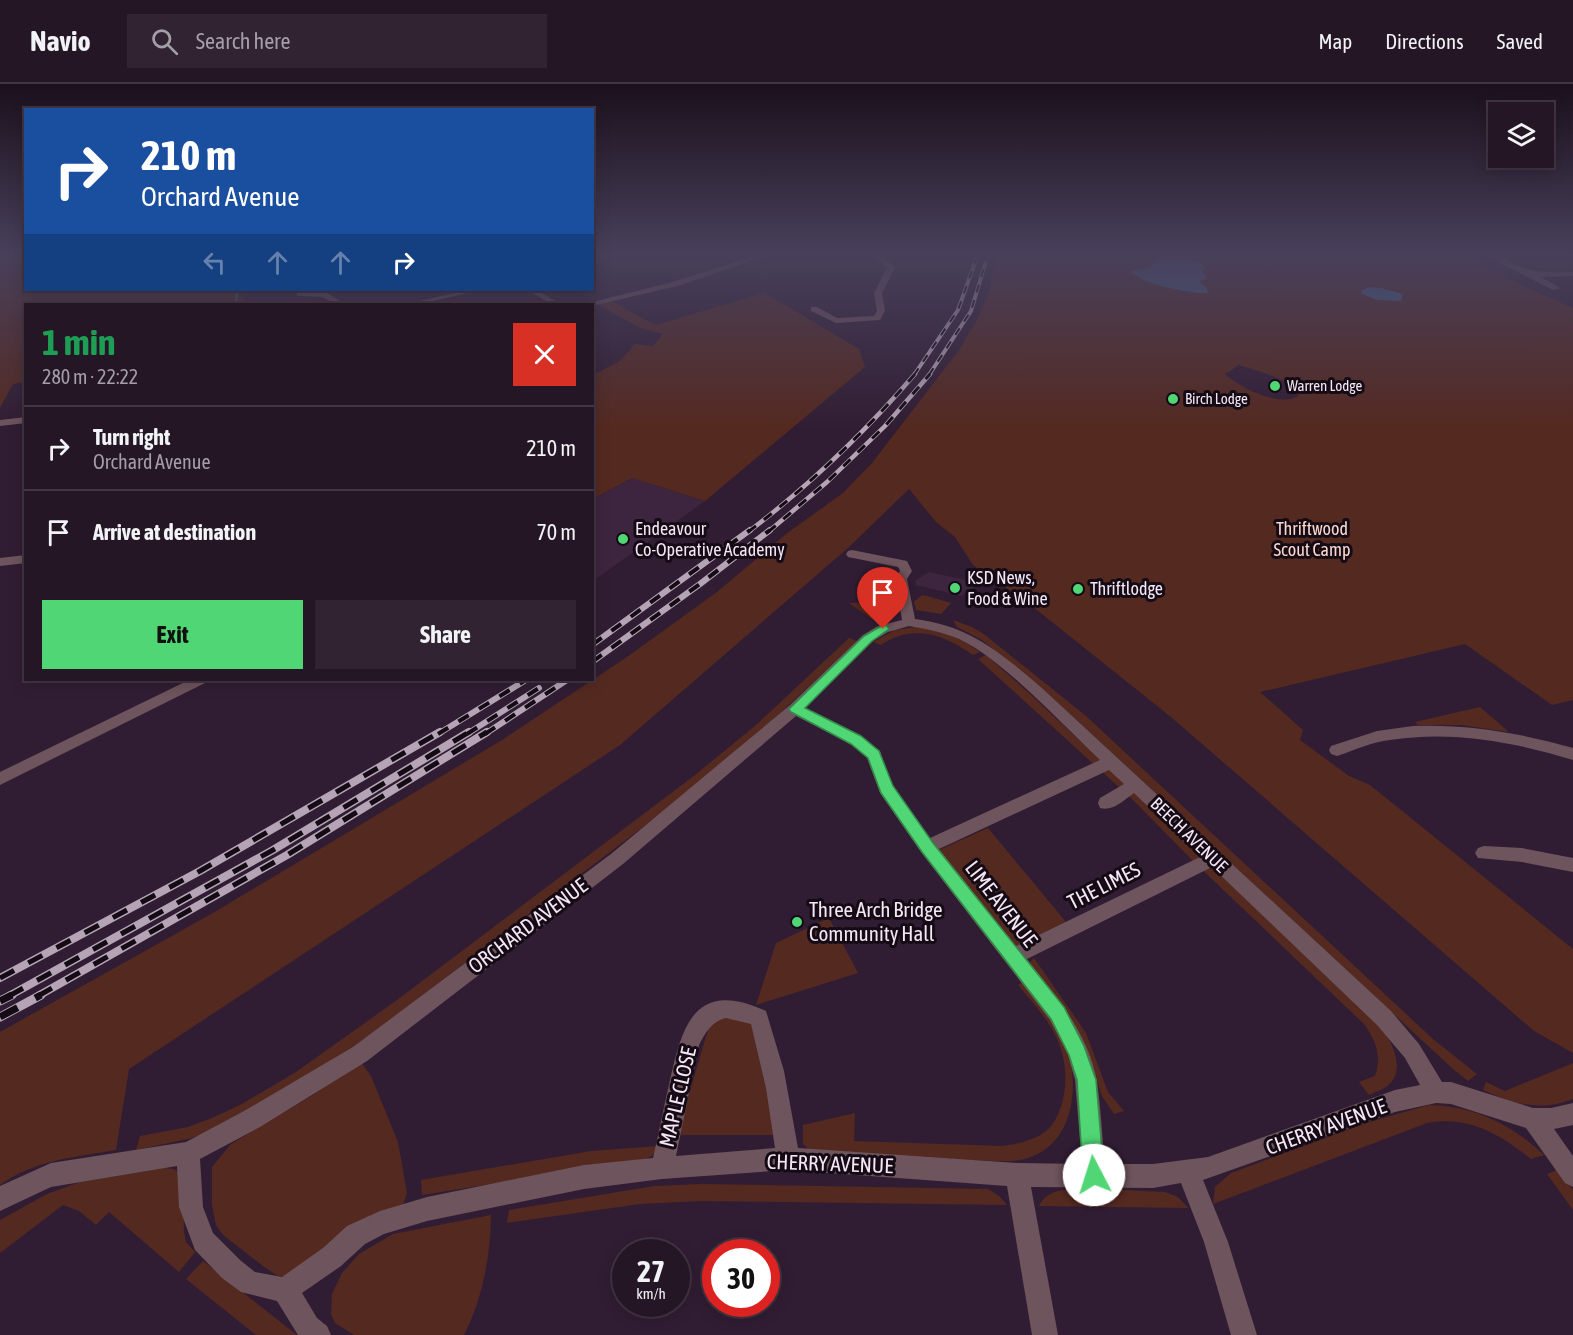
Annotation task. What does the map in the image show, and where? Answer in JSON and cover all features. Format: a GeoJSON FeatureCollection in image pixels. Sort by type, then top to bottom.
{"type":"FeatureCollection","features":[{"type":"Feature","properties":{"kind":"street"},"geometry":{"type":"LineString","coordinates":[[820,312],[836,321],[877,318],[880,312]]}},
{"type":"Feature","properties":{"kind":"street"},"geometry":{"type":"LineString","coordinates":[[0,423],[24,420]]}},
{"type":"Feature","properties":{"kind":"street"},"geometry":{"type":"LineString","coordinates":[[852,555],[903,564],[906,571],[901,579],[909,622]]}},
{"type":"Feature","properties":{"kind":"street"},"geometry":{"type":"LineString","coordinates":[[0,562],[24,559]]}},
{"type":"Feature","properties":{"kind":"street","name":"ORCHARD AVENUE"},"geometry":{"type":"LineString","coordinates":[[0,1199],[19,1188],[51,1175],[189,1153],[252,1119],[360,1054],[617,859],[795,709],[868,638],[883,629],[909,622]]}},
{"type":"Feature","properties":{"kind":"street","name":"BEECH AVENUE"},"geometry":{"type":"LineString","coordinates":[[909,622],[941,626],[980,644],[1038,693],[1384,1018],[1412,1051],[1437,1092]]}},
{"type":"Feature","properties":{"kind":"street"},"geometry":{"type":"LineString","coordinates":[[0,778],[198,681]]}},
{"type":"Feature","properties":{"kind":"street","name":"LIME AVENUE"},"geometry":{"type":"LineString","coordinates":[[795,709],[856,740],[874,755],[886,789],[927,847],[1057,1013],[1078,1052],[1086,1080],[1094,1175]]}},
{"type":"Feature","properties":{"kind":"street"},"geometry":{"type":"LineString","coordinates":[[1337,750],[1389,734],[1439,730],[1497,735],[1573,754]]}},
{"type":"Feature","properties":{"kind":"street"},"geometry":{"type":"LineString","coordinates":[[927,847],[1111,762]]}},
{"type":"Feature","properties":{"kind":"street"},"geometry":{"type":"LineString","coordinates":[[1106,802],[1136,784]]}},
{"type":"Feature","properties":{"kind":"street"},"geometry":{"type":"LineString","coordinates":[[1484,853],[1522,855],[1573,865]]}},
{"type":"Feature","properties":{"kind":"street","name":"THE LIMES"},"geometry":{"type":"LineString","coordinates":[[1014,956],[1188,869],[1214,859]]}},
{"type":"Feature","properties":{"kind":"street","name":"MAPLE CLOSE"},"geometry":{"type":"LineString","coordinates":[[662,1168],[688,1043],[697,1024],[715,1010],[745,1010],[759,1018],[769,1049],[782,1107],[788,1159]]}},
{"type":"Feature","properties":{"kind":"street","name":"CHERRY AVENUE"},"geometry":{"type":"LineString","coordinates":[[285,1290],[332,1257],[356,1235],[380,1223],[427,1209],[584,1177],[662,1168],[788,1159],[1017,1175],[1153,1176],[1188,1172],[1233,1160],[1395,1101],[1437,1092],[1451,1093],[1533,1119],[1551,1119],[1573,1114]]}},
{"type":"Feature","properties":{"kind":"street"},"geometry":{"type":"LineString","coordinates":[[1533,1119],[1573,1175]]}},
{"type":"Feature","properties":{"kind":"street"},"geometry":{"type":"LineString","coordinates":[[189,1153],[191,1208],[204,1241],[231,1269],[250,1283],[285,1290],[308,1327],[318,1335]]}},
{"type":"Feature","properties":{"kind":"street"},"geometry":{"type":"LineString","coordinates":[[1188,1172],[1216,1242],[1244,1335]]}},
{"type":"Feature","properties":{"kind":"street"},"geometry":{"type":"LineString","coordinates":[[1017,1175],[1045,1335]]}},
{"type":"Feature","properties":{"kind":"shaded area","name":"Endeavour Co-Operative Academy"},"geometry":{"type":"Polygon","coordinates":[[[632,478],[705,501],[594,580],[594,498],[632,478]]]}},
{"type":"Feature","properties":{"kind":"shaded area"},"geometry":{"type":"Polygon","coordinates":[[[929,572],[966,580],[976,585],[962,596],[916,585],[916,580],[929,572]]]}},
{"type":"Feature","properties":{"kind":"green space"},"geometry":{"type":"Polygon","coordinates":[[[0,312],[24,312],[24,382],[13,384],[0,408],[0,312]]]}},
{"type":"Feature","properties":{"kind":"green space"},"geometry":{"type":"Polygon","coordinates":[[[612,312],[632,312],[655,325],[698,312],[798,312],[859,349],[865,367],[705,501],[632,478],[594,498],[594,374],[620,361],[635,344],[653,346],[663,334],[638,327],[612,312]]]}},
{"type":"Feature","properties":{"kind":"green space","name":"Thriftwood Scout Camp"},"geometry":{"type":"Polygon","coordinates":[[[980,312],[1573,312],[1573,700],[1552,705],[1465,644],[1260,692],[1303,730],[1300,740],[1349,776],[1370,785],[1573,949],[1573,1053],[1534,1031],[1171,717],[1032,606],[973,565],[955,537],[936,522],[909,489],[849,547],[620,745],[129,1069],[116,1150],[41,1165],[0,1185],[0,1032],[213,913],[502,740],[594,681],[717,592],[786,534],[843,493],[872,463],[959,350],[980,312]],[[1239,365],[1225,374],[1262,395],[1283,400],[1299,395],[1280,379],[1239,365]]]}},
{"type":"Feature","properties":{"kind":"green space"},"geometry":{"type":"Polygon","coordinates":[[[922,595],[951,603],[941,614],[916,610],[914,602],[922,595]]]}},
{"type":"Feature","properties":{"kind":"green space"},"geometry":{"type":"Polygon","coordinates":[[[892,600],[900,603],[903,610],[872,619],[849,603],[862,603],[866,607],[892,600]]]}},
{"type":"Feature","properties":{"kind":"green space"},"geometry":{"type":"Polygon","coordinates":[[[953,620],[985,635],[1086,716],[1433,1039],[1477,1074],[1468,1081],[1453,1069],[1043,689],[982,640],[957,627],[953,620]]]}},
{"type":"Feature","properties":{"kind":"green space"},"geometry":{"type":"Polygon","coordinates":[[[916,627],[950,635],[980,652],[973,655],[951,641],[928,634],[905,634],[881,645],[873,642],[895,630],[916,627]]]}},
{"type":"Feature","properties":{"kind":"green space"},"geometry":{"type":"Polygon","coordinates":[[[849,638],[857,641],[779,714],[681,798],[353,1048],[218,1129],[192,1138],[136,1150],[140,1136],[188,1127],[240,1105],[296,1072],[397,1000],[695,775],[756,725],[849,638]]]}},
{"type":"Feature","properties":{"kind":"green space"},"geometry":{"type":"Polygon","coordinates":[[[986,655],[1379,1023],[1392,1046],[1397,1064],[1393,1080],[1386,1087],[1369,1095],[1359,1082],[1375,1076],[1378,1062],[1375,1043],[1364,1024],[1193,861],[1132,799],[978,659],[986,655]]]}},
{"type":"Feature","properties":{"kind":"green space"},"geometry":{"type":"Polygon","coordinates":[[[1480,707],[1509,732],[1461,725],[1418,725],[1415,722],[1480,707]]]}},
{"type":"Feature","properties":{"kind":"green space"},"geometry":{"type":"Polygon","coordinates":[[[988,828],[1066,922],[1016,946],[937,851],[988,828]]]}},
{"type":"Feature","properties":{"kind":"green space"},"geometry":{"type":"Polygon","coordinates":[[[829,918],[858,973],[756,1005],[776,943],[829,918]]]}},
{"type":"Feature","properties":{"kind":"green space"},"geometry":{"type":"Polygon","coordinates":[[[1034,958],[1086,1033],[1108,1092],[1124,1111],[1114,1114],[1102,1096],[1087,1054],[1031,968],[1030,962],[1034,958]]]}},
{"type":"Feature","properties":{"kind":"green space"},"geometry":{"type":"Polygon","coordinates":[[[1026,980],[1062,1034],[1072,1067],[1072,1103],[1067,1120],[1059,1135],[1048,1147],[1023,1159],[992,1161],[811,1152],[803,1144],[803,1125],[855,1113],[854,1141],[1002,1146],[1022,1142],[1042,1134],[1052,1125],[1058,1115],[1064,1091],[1065,1067],[1059,1043],[1050,1026],[1018,985],[1026,980]]]}},
{"type":"Feature","properties":{"kind":"green space"},"geometry":{"type":"Polygon","coordinates":[[[721,1017],[754,1020],[782,1135],[681,1135],[682,1118],[708,1030],[714,1021],[721,1017]]]}},
{"type":"Feature","properties":{"kind":"green space"},"geometry":{"type":"Polygon","coordinates":[[[361,1062],[371,1076],[398,1142],[407,1193],[402,1207],[290,1277],[278,1276],[223,1235],[216,1225],[212,1205],[212,1167],[231,1144],[313,1095],[361,1062]]]}},
{"type":"Feature","properties":{"kind":"green space"},"geometry":{"type":"Polygon","coordinates":[[[1573,1063],[1573,1099],[1561,1103],[1527,1105],[1483,1090],[1486,1082],[1505,1091],[1573,1063]]]}},
{"type":"Feature","properties":{"kind":"green space"},"geometry":{"type":"Polygon","coordinates":[[[1429,1105],[1461,1109],[1491,1119],[1518,1134],[1544,1155],[1531,1159],[1495,1135],[1470,1124],[1442,1121],[1427,1123],[1213,1204],[1215,1187],[1231,1173],[1366,1123],[1429,1105]]]}},
{"type":"Feature","properties":{"kind":"green space"},"geometry":{"type":"Polygon","coordinates":[[[659,1146],[652,1156],[643,1160],[422,1195],[421,1180],[591,1151],[659,1146]]]}},
{"type":"Feature","properties":{"kind":"green space"},"geometry":{"type":"Polygon","coordinates":[[[165,1168],[174,1169],[183,1176],[184,1232],[186,1242],[195,1252],[179,1272],[109,1212],[96,1225],[79,1211],[63,1205],[0,1253],[0,1220],[47,1194],[80,1182],[165,1168]]]}},
{"type":"Feature","properties":{"kind":"green space"},"geometry":{"type":"Polygon","coordinates":[[[1557,1170],[1573,1190],[1573,1210],[1547,1174],[1557,1170]]]}},
{"type":"Feature","properties":{"kind":"green space"},"geometry":{"type":"Polygon","coordinates":[[[702,1184],[988,1189],[1007,1205],[701,1201],[640,1204],[507,1223],[509,1210],[654,1186],[702,1184]]]}},
{"type":"Feature","properties":{"kind":"green space"},"geometry":{"type":"Polygon","coordinates":[[[1101,1189],[1165,1192],[1178,1197],[1188,1208],[1039,1206],[1050,1194],[1057,1191],[1101,1189]]]}},
{"type":"Feature","properties":{"kind":"green space"},"geometry":{"type":"Polygon","coordinates":[[[491,1215],[489,1247],[481,1292],[464,1335],[354,1335],[335,1323],[331,1314],[332,1294],[342,1273],[359,1254],[393,1234],[491,1215]]]}},
{"type":"Feature","properties":{"kind":"green space"},"geometry":{"type":"Polygon","coordinates":[[[203,1261],[297,1335],[256,1335],[186,1279],[203,1261]]]}},
{"type":"Feature","properties":{"kind":"railway"},"geometry":{"type":"LineString","coordinates":[[914,375],[956,312]]}},
{"type":"Feature","properties":{"kind":"railway"},"geometry":{"type":"LineString","coordinates":[[929,375],[970,312]]}},
{"type":"Feature","properties":{"kind":"railway"},"geometry":{"type":"LineString","coordinates":[[748,532],[836,457],[877,417],[915,374]]}},
{"type":"Feature","properties":{"kind":"railway"},"geometry":{"type":"LineString","coordinates":[[768,532],[827,482],[885,426],[930,374]]}},
{"type":"Feature","properties":{"kind":"railway"},"geometry":{"type":"LineString","coordinates":[[594,644],[750,530]]}},
{"type":"Feature","properties":{"kind":"railway"},"geometry":{"type":"LineString","coordinates":[[594,661],[770,530]]}},
{"type":"Feature","properties":{"kind":"railway"},"geometry":{"type":"LineString","coordinates":[[438,734],[524,681]]}},
{"type":"Feature","properties":{"kind":"railway"},"geometry":{"type":"LineString","coordinates":[[485,734],[565,681]]}},
{"type":"Feature","properties":{"kind":"railway"},"geometry":{"type":"LineString","coordinates":[[467,734],[539,688]]}},
{"type":"Feature","properties":{"kind":"railway"},"geometry":{"type":"LineString","coordinates":[[0,978],[200,871],[440,732]]}},
{"type":"Feature","properties":{"kind":"railway"},"geometry":{"type":"LineString","coordinates":[[9,996],[273,850],[469,732]]}},
{"type":"Feature","properties":{"kind":"railway"},"geometry":{"type":"LineString","coordinates":[[38,996],[287,855],[487,732]]}},
{"type":"Feature","properties":{"kind":"railway"},"geometry":{"type":"LineString","coordinates":[[0,1001],[12,995]]}},
{"type":"Feature","properties":{"kind":"railway"},"geometry":{"type":"LineString","coordinates":[[0,1017],[41,995]]}},
{"type":"Feature","properties":{"kind":"place","name":"Warren Lodge"},"geometry":{"type":"Point","coordinates":[1275,386]}},
{"type":"Feature","properties":{"kind":"place","name":"Birch Lodge"},"geometry":{"type":"Point","coordinates":[1173,399]}},
{"type":"Feature","properties":{"kind":"place","name":"Endeavour Co-Operative Academy"},"geometry":{"type":"Point","coordinates":[623,539]}},
{"type":"Feature","properties":{"kind":"place","name":"KSD News, Food & Wine"},"geometry":{"type":"Point","coordinates":[955,588]}},
{"type":"Feature","properties":{"kind":"place","name":"Thriftlodge"},"geometry":{"type":"Point","coordinates":[1078,589]}},
{"type":"Feature","properties":{"kind":"place","name":"Three Arch Bridge Community Hall"},"geometry":{"type":"Point","coordinates":[797,922]}},
{"type":"Feature","properties":{"kind":"route"},"geometry":{"type":"LineString","coordinates":[[883,629],[868,638],[795,709],[856,740],[874,755],[886,789],[927,847],[1057,1013],[1078,1052],[1086,1080],[1094,1175]]}}]}
